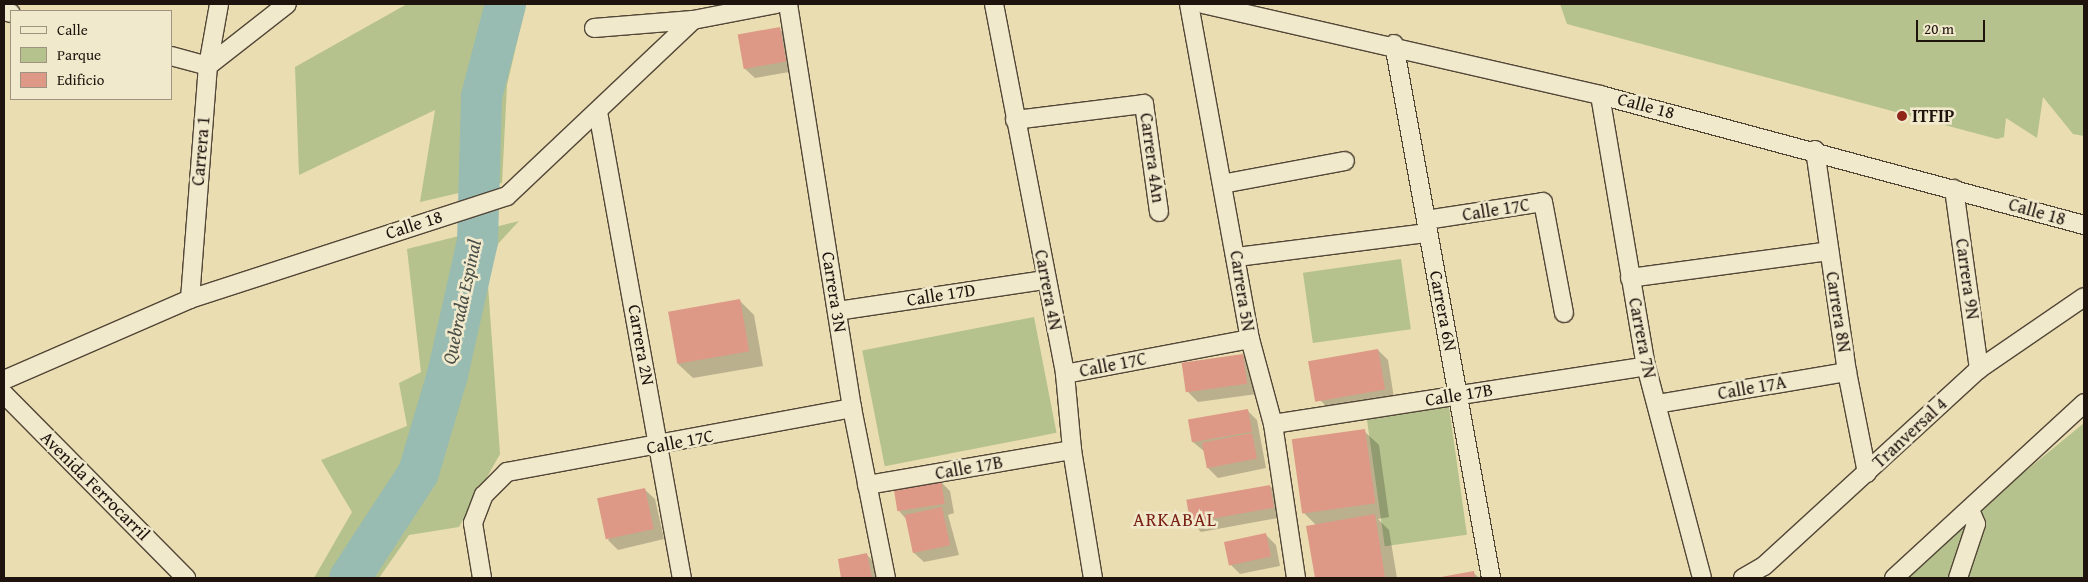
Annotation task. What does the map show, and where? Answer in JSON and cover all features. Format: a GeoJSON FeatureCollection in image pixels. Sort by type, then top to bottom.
{"type":"FeatureCollection","features":[{"type":"Feature","properties":{"kind":"street","name":"Carrera 1"},"geometry":{"type":"LineString","coordinates":[[190,299],[208,66],[219,4]]}},
{"type":"Feature","properties":{"kind":"street"},"geometry":{"type":"LineString","coordinates":[[172,56],[208,66],[287,4]]}},
{"type":"Feature","properties":{"kind":"street"},"geometry":{"type":"LineString","coordinates":[[594,28],[692,20],[776,4]]}},
{"type":"Feature","properties":{"kind":"street","name":"Carrera 3N"},"geometry":{"type":"LineString","coordinates":[[788,4],[852,408],[886,578]]}},
{"type":"Feature","properties":{"kind":"street","name":"Carrera 4N"},"geometry":{"type":"LineString","coordinates":[[994,4],[1065,374],[1072,450],[1093,578]]}},
{"type":"Feature","properties":{"kind":"street","name":"Carrera 5N"},"geometry":{"type":"LineString","coordinates":[[1189,4],[1237,257],[1250,339],[1273,424],[1296,578]]}},
{"type":"Feature","properties":{"kind":"street","name":"Calle 18"},"geometry":{"type":"LineString","coordinates":[[1203,4],[1394,44],[1600,94],[1815,150],[2084,226]]}},
{"type":"Feature","properties":{"kind":"street","name":"Calle 18"},"geometry":{"type":"LineString","coordinates":[[4,380],[190,299],[507,196],[598,112],[692,20]]}},
{"type":"Feature","properties":{"kind":"street","name":"Carrera 6N"},"geometry":{"type":"LineString","coordinates":[[1394,44],[1426,227],[1460,395],[1491,578]]}},
{"type":"Feature","properties":{"kind":"street","name":"Carrera 7N"},"geometry":{"type":"LineString","coordinates":[[1600,94],[1646,366],[1702,578]]}},
{"type":"Feature","properties":{"kind":"street","name":"Carrera 4An"},"geometry":{"type":"LineString","coordinates":[[1015,120],[1144,104],[1159,212]]}},
{"type":"Feature","properties":{"kind":"street","name":"Carrera 2N"},"geometry":{"type":"LineString","coordinates":[[598,112],[682,578]]}},
{"type":"Feature","properties":{"kind":"street","name":"Carrera 8N"},"geometry":{"type":"LineString","coordinates":[[1815,150],[1847,372],[1867,473]]}},
{"type":"Feature","properties":{"kind":"street"},"geometry":{"type":"LineString","coordinates":[[1222,184],[1345,161]]}},
{"type":"Feature","properties":{"kind":"street","name":"Carrera 9N"},"geometry":{"type":"LineString","coordinates":[[1954,189],[1979,369]]}},
{"type":"Feature","properties":{"kind":"street","name":"Calle 17C"},"geometry":{"type":"LineString","coordinates":[[1237,257],[1426,227],[1543,202],[1564,313]]}},
{"type":"Feature","properties":{"kind":"street"},"geometry":{"type":"LineString","coordinates":[[1630,278],[1829,251]]}},
{"type":"Feature","properties":{"kind":"street","name":"Calle 17D"},"geometry":{"type":"LineString","coordinates":[[837,311],[1046,280]]}},
{"type":"Feature","properties":{"kind":"street","name":"Tranversal 4"},"geometry":{"type":"LineString","coordinates":[[1743,578],[1764,566],[1979,369],[2084,297]]}},
{"type":"Feature","properties":{"kind":"street","name":"Calle 17C"},"geometry":{"type":"LineString","coordinates":[[1065,374],[1250,339]]}},
{"type":"Feature","properties":{"kind":"street","name":"Calle 17B"},"geometry":{"type":"LineString","coordinates":[[1273,424],[1646,366]]}},
{"type":"Feature","properties":{"kind":"street","name":"Calle 17A"},"geometry":{"type":"LineString","coordinates":[[1657,404],[1847,372]]}},
{"type":"Feature","properties":{"kind":"street","name":"Avenida Ferrocarril"},"geometry":{"type":"LineString","coordinates":[[4,394],[186,578]]}},
{"type":"Feature","properties":{"kind":"street"},"geometry":{"type":"LineString","coordinates":[[1894,578],[1971,512],[2084,404]]}},
{"type":"Feature","properties":{"kind":"street","name":"Calle 17C"},"geometry":{"type":"LineString","coordinates":[[482,578],[473,522],[484,495],[507,472],[658,446],[852,408]]}},
{"type":"Feature","properties":{"kind":"street","name":"Calle 17B"},"geometry":{"type":"LineString","coordinates":[[867,485],[1072,450]]}},
{"type":"Feature","properties":{"kind":"street"},"geometry":{"type":"LineString","coordinates":[[1958,578],[1976,524],[1971,512]]}},
{"type":"Feature","properties":{"kind":"green space"},"geometry":{"type":"Polygon","coordinates":[[[407,4],[526,4],[507,85],[502,183],[420,202],[435,110],[299,175],[295,67],[407,4]]]}},
{"type":"Feature","properties":{"kind":"green space"},"geometry":{"type":"Polygon","coordinates":[[[1560,4],[2084,4],[2084,136],[2073,134],[2043,97],[2037,138],[2006,118],[2004,137],[1997,139],[1567,24],[1560,4]]]}},
{"type":"Feature","properties":{"kind":"green space"},"geometry":{"type":"Polygon","coordinates":[[[519,221],[486,257],[500,454],[459,527],[409,535],[379,578],[314,578],[352,512],[321,460],[407,426],[399,383],[421,372],[407,249],[519,221]]]}},
{"type":"Feature","properties":{"kind":"green space"},"geometry":{"type":"Polygon","coordinates":[[[1401,259],[1411,329],[1313,343],[1303,273],[1401,259]]]}},
{"type":"Feature","properties":{"kind":"green space"},"geometry":{"type":"Polygon","coordinates":[[[1034,317],[1057,433],[885,466],[862,350],[1034,317]]]}},
{"type":"Feature","properties":{"kind":"green space"},"geometry":{"type":"Polygon","coordinates":[[[1449,407],[1467,535],[1385,546],[1367,419],[1449,407]]]}},
{"type":"Feature","properties":{"kind":"green space"},"geometry":{"type":"Polygon","coordinates":[[[2084,423],[2084,578],[1895,578],[2084,423]]]}},
{"type":"Feature","properties":{"kind":"building"},"geometry":{"type":"Polygon","coordinates":[[[780,27],[786,61],[744,69],[738,34],[780,27]]]}},
{"type":"Feature","properties":{"kind":"building"},"geometry":{"type":"Polygon","coordinates":[[[740,299],[749,351],[677,364],[668,312],[740,299]]]}},
{"type":"Feature","properties":{"kind":"building"},"geometry":{"type":"Polygon","coordinates":[[[1378,349],[1385,389],[1315,402],[1308,361],[1378,349]]]}},
{"type":"Feature","properties":{"kind":"building"},"geometry":{"type":"Polygon","coordinates":[[[1243,354],[1247,384],[1186,392],[1182,363],[1243,354]]]}},
{"type":"Feature","properties":{"kind":"building"},"geometry":{"type":"Polygon","coordinates":[[[1248,409],[1252,432],[1192,442],[1188,420],[1248,409]]]}},
{"type":"Feature","properties":{"kind":"building"},"geometry":{"type":"Polygon","coordinates":[[[1365,429],[1375,503],[1302,514],[1292,439],[1365,429]]]}},
{"type":"Feature","properties":{"kind":"building"},"geometry":{"type":"Polygon","coordinates":[[[1252,433],[1257,459],[1207,468],[1202,443],[1252,433]]]}},
{"type":"Feature","properties":{"kind":"building"},"geometry":{"type":"Polygon","coordinates":[[[941,480],[945,504],[897,511],[894,488],[941,480]]]}},
{"type":"Feature","properties":{"kind":"building"},"geometry":{"type":"Polygon","coordinates":[[[1270,485],[1274,508],[1190,522],[1186,500],[1270,485]]]}},
{"type":"Feature","properties":{"kind":"building"},"geometry":{"type":"Polygon","coordinates":[[[645,488],[654,529],[606,539],[597,498],[645,488]]]}},
{"type":"Feature","properties":{"kind":"building"},"geometry":{"type":"Polygon","coordinates":[[[942,507],[950,545],[913,553],[905,515],[942,507]]]}},
{"type":"Feature","properties":{"kind":"building"},"geometry":{"type":"Polygon","coordinates":[[[1375,514],[1385,578],[1315,578],[1306,526],[1375,514]]]}},
{"type":"Feature","properties":{"kind":"building"},"geometry":{"type":"Polygon","coordinates":[[[1266,533],[1271,556],[1229,565],[1224,542],[1266,533]]]}},
{"type":"Feature","properties":{"kind":"building"},"geometry":{"type":"Polygon","coordinates":[[[867,553],[872,578],[841,578],[838,559],[867,553]]]}},
{"type":"Feature","properties":{"kind":"building"},"geometry":{"type":"Polygon","coordinates":[[[1474,571],[1475,578],[1441,577],[1474,571]]]}},
{"type":"Feature","properties":{"kind":"waterway","name":"Quebrada Espinal"},"geometry":{"type":"LineString","coordinates":[[349,578],[418,472],[447,374],[477,241],[481,96],[505,4]]}},
{"type":"Feature","properties":{"kind":"place","name":"ITFIP"},"geometry":{"type":"Point","coordinates":[1902,116]}},
{"type":"Feature","properties":{"kind":"district","name":"ARKABAL"},"geometry":{"type":"Point","coordinates":[1175,520]}}]}
